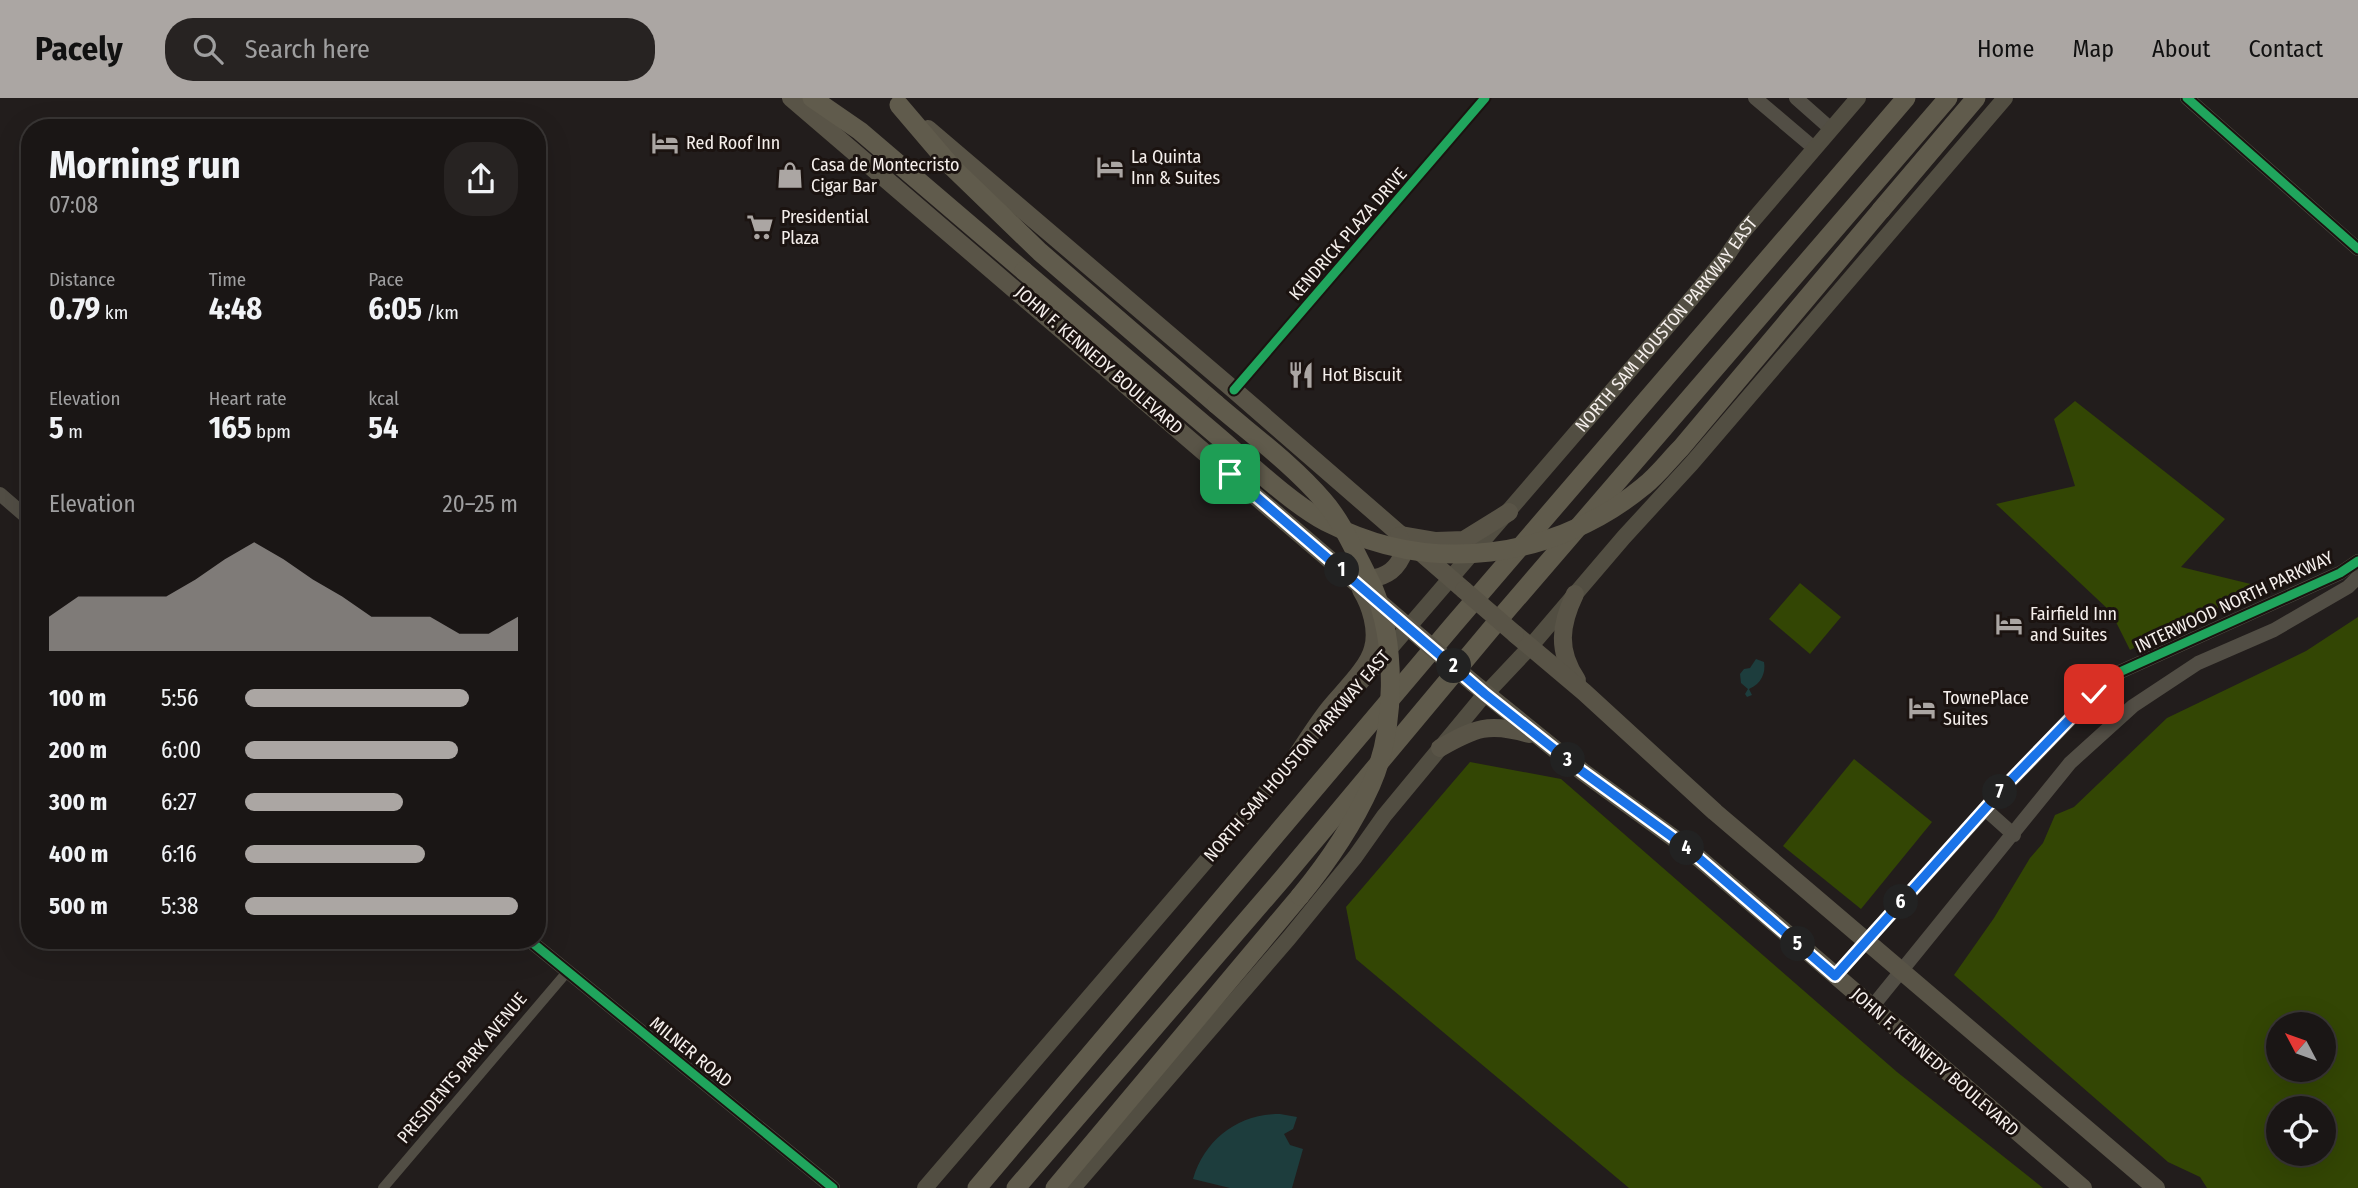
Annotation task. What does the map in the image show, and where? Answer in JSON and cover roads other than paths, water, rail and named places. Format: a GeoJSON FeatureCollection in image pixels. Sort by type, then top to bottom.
{"type":"FeatureCollection","features":[{"type":"Feature","properties":{"kind":"highway"},"geometry":{"type":"LineString","coordinates":[[812,98],[860,131],[1268,479],[1324,521],[1376,543],[1441,554],[1478,554],[1550,540],[1595,520],[1646,484],[1681,448],[1976,98]]}},
{"type":"Feature","properties":{"kind":"highway","name":"NORTH SAM HOUSTON PARKWAY EAST"},"geometry":{"type":"LineString","coordinates":[[976,1188],[1454,624],[1906,98]]}},
{"type":"Feature","properties":{"kind":"highway"},"geometry":{"type":"LineString","coordinates":[[1016,1188],[1274,888],[1506,611],[1948,98]]}},
{"type":"Feature","properties":{"kind":"highway"},"geometry":{"type":"LineString","coordinates":[[899,105],[951,166],[1069,279],[1288,465],[1323,500],[1335,515],[1373,588],[1388,643],[1390,669],[1387,718],[1381,752],[1372,782],[1347,831],[1300,896],[1055,1188]]}},
{"type":"Feature","properties":{"kind":"main road","name":"JOHN F. KENNEDY BOULEVARD"},"geometry":{"type":"LineString","coordinates":[[791,98],[1479,689],[1536,736],[1686,847],[2083,1188]]}},
{"type":"Feature","properties":{"kind":"main road","name":"NORTH SAM HOUSTON PARKWAY EAST"},"geometry":{"type":"LineString","coordinates":[[925,1188],[1297,755],[1415,633],[1458,584],[1509,512],[1858,98]]}},
{"type":"Feature","properties":{"kind":"main road"},"geometry":{"type":"LineString","coordinates":[[1073,1188],[1289,938],[1440,748],[1479,689],[1531,647],[2005,98]]}},
{"type":"Feature","properties":{"kind":"main road"},"geometry":{"type":"LineString","coordinates":[[899,105],[1234,390],[1584,692],[1700,798],[2156,1188]]}},
{"type":"Feature","properties":{"kind":"main road"},"geometry":{"type":"LineString","coordinates":[[1398,534],[1436,541],[1464,540],[1509,512]]}},
{"type":"Feature","properties":{"kind":"main road"},"geometry":{"type":"LineString","coordinates":[[1279,516],[1309,532],[1369,579],[1383,578],[1394,570],[1404,551],[1398,534]]}},
{"type":"Feature","properties":{"kind":"main road"},"geometry":{"type":"LineString","coordinates":[[1297,755],[1373,650],[1372,615],[1356,581]]}},
{"type":"Feature","properties":{"kind":"main road"},"geometry":{"type":"LineString","coordinates":[[1575,594],[1566,611],[1563,648],[1566,664],[1584,692]]}},
{"type":"Feature","properties":{"kind":"main road"},"geometry":{"type":"LineString","coordinates":[[1440,748],[1468,732],[1493,727],[1509,728],[1536,736]]}},
{"type":"Feature","properties":{"kind":"street","name":"KENDRICK PLAZA DRIVE"},"geometry":{"type":"LineString","coordinates":[[1234,390],[1485,98]]}},
{"type":"Feature","properties":{"kind":"street"},"geometry":{"type":"LineString","coordinates":[[1755,98],[1814,148]]}},
{"type":"Feature","properties":{"kind":"street"},"geometry":{"type":"LineString","coordinates":[[1796,98],[1831,129]]}},
{"type":"Feature","properties":{"kind":"street"},"geometry":{"type":"LineString","coordinates":[[2187,98],[2358,249]]}},
{"type":"Feature","properties":{"kind":"street"},"geometry":{"type":"LineString","coordinates":[[0,494],[21,512]]}},
{"type":"Feature","properties":{"kind":"street","name":"INTERWOOD NORTH PARKWAY"},"geometry":{"type":"LineString","coordinates":[[1835,976],[1985,809],[2113,675],[2340,573],[2358,561]]}},
{"type":"Feature","properties":{"kind":"street","name":"INTERWOOD NORTH PARKWAY"},"geometry":{"type":"LineString","coordinates":[[1872,1007],[2070,763],[2133,706],[2198,663],[2274,630],[2348,587],[2358,577]]}},
{"type":"Feature","properties":{"kind":"street"},"geometry":{"type":"LineString","coordinates":[[2092,695],[2118,720]]}},
{"type":"Feature","properties":{"kind":"street"},"geometry":{"type":"LineString","coordinates":[[1985,809],[2014,835]]}},
{"type":"Feature","properties":{"kind":"street","name":"MILNER ROAD"},"geometry":{"type":"LineString","coordinates":[[540,949],[833,1188]]}},
{"type":"Feature","properties":{"kind":"street","name":"PRESIDENTS PARK AVENUE"},"geometry":{"type":"LineString","coordinates":[[383,1188],[567,972]]}},
{"type":"Feature","properties":{"kind":"water"},"geometry":{"type":"Polygon","coordinates":[[[1756,659],[1764,662],[1764,670],[1760,681],[1749,689],[1752,695],[1747,697],[1745,694],[1748,689],[1741,683],[1740,674],[1744,669],[1750,668],[1756,659]]]}},
{"type":"Feature","properties":{"kind":"water"},"geometry":{"type":"Polygon","coordinates":[[[1280,1114],[1297,1117],[1293,1129],[1284,1134],[1290,1145],[1303,1149],[1292,1188],[1230,1188],[1193,1179],[1206,1152],[1225,1132],[1250,1119],[1280,1114]]]}},
{"type":"Feature","properties":{"kind":"place","name":"Red Roof Inn"},"geometry":{"type":"Point","coordinates":[665,143]}},
{"type":"Feature","properties":{"kind":"place","name":"La Quinta Inn & Suites"},"geometry":{"type":"Point","coordinates":[1110,167]}},
{"type":"Feature","properties":{"kind":"place","name":"Casa de Montecristo Cigar Bar"},"geometry":{"type":"Point","coordinates":[790,175]}},
{"type":"Feature","properties":{"kind":"place","name":"Presidential Plaza"},"geometry":{"type":"Point","coordinates":[760,227]}},
{"type":"Feature","properties":{"kind":"place","name":"Hot Biscuit"},"geometry":{"type":"Point","coordinates":[1301,375]}},
{"type":"Feature","properties":{"kind":"place","name":"Fairfield Inn and Suites"},"geometry":{"type":"Point","coordinates":[2009,624]}},
{"type":"Feature","properties":{"kind":"place","name":"TownePlace Suites"},"geometry":{"type":"Point","coordinates":[1922,708]}}]}
